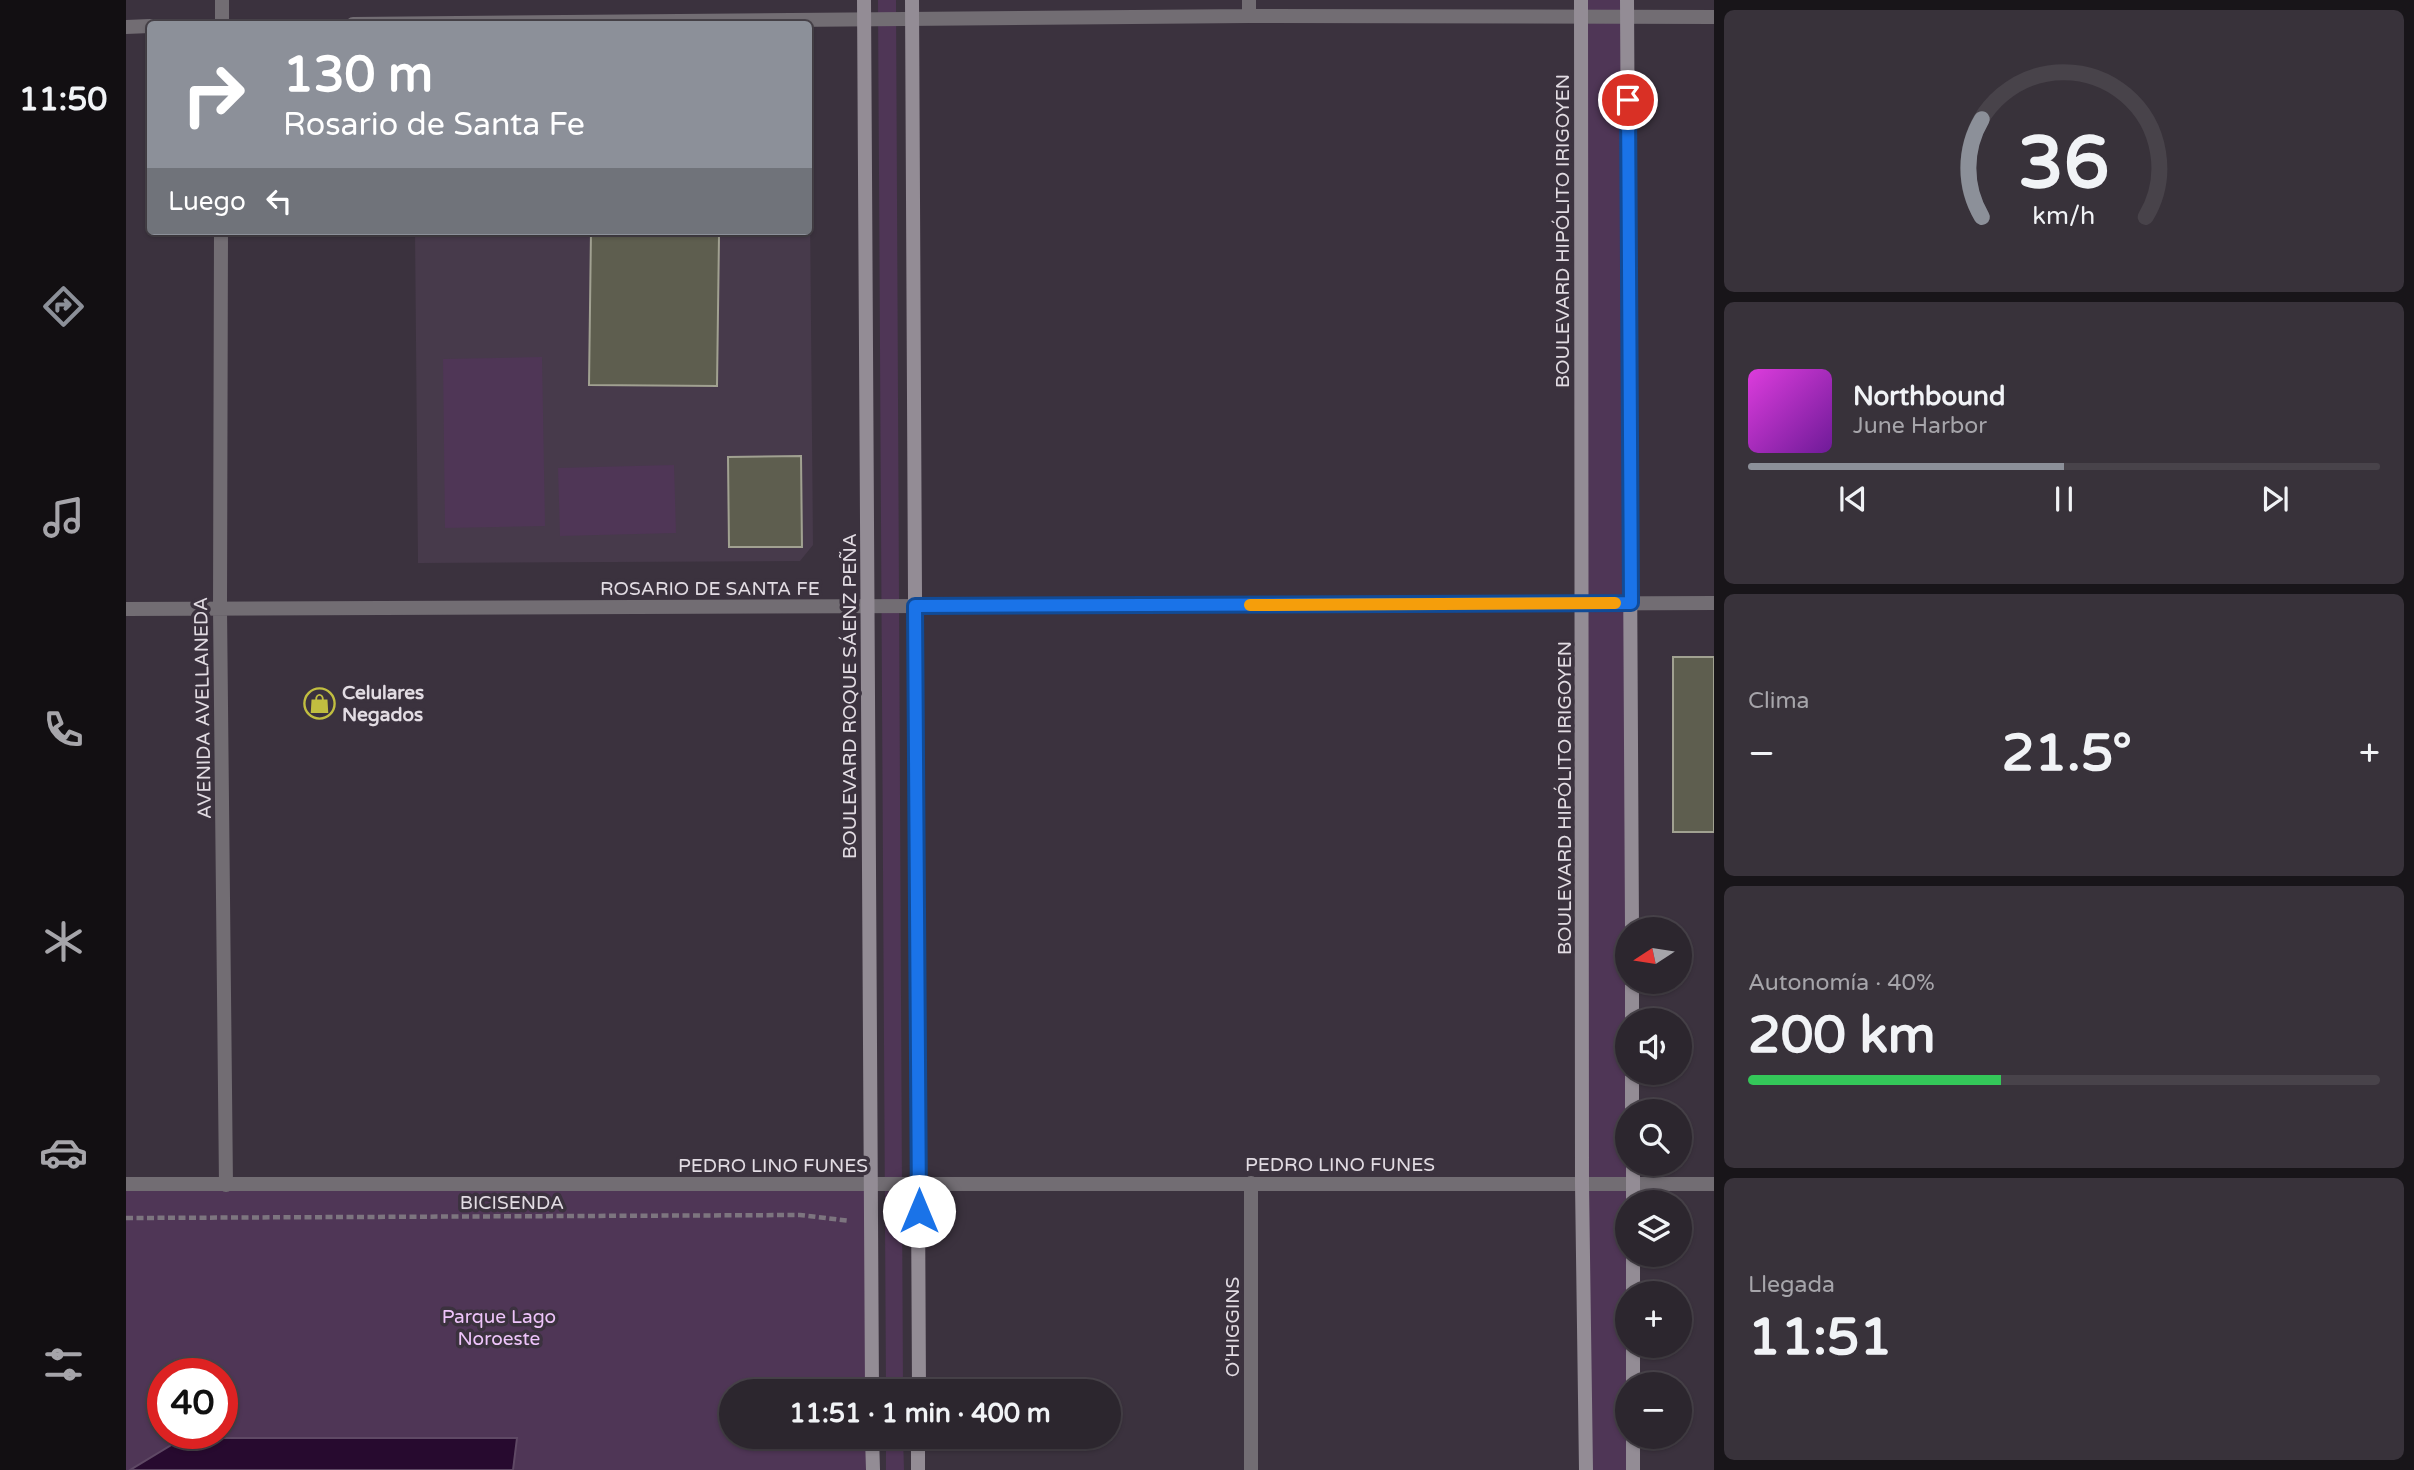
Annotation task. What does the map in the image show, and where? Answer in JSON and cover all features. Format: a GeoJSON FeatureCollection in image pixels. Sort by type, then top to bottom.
{"type":"FeatureCollection","features":[{"type":"Feature","properties":{"kind":"street"},"geometry":{"type":"LineString","coordinates":[[222,0],[222,21]]}},
{"type":"Feature","properties":{"kind":"street","name":"BOULEVARD ROQUE SÁENZ PEÑA"},"geometry":{"type":"LineString","coordinates":[[864,0],[872,1379]]}},
{"type":"Feature","properties":{"kind":"street"},"geometry":{"type":"LineString","coordinates":[[912,0],[919,1379]]}},
{"type":"Feature","properties":{"kind":"street"},"geometry":{"type":"LineString","coordinates":[[1249,0],[1249,16]]}},
{"type":"Feature","properties":{"kind":"street","name":"BOULEVARD HIPÓLITO IRIGOYEN"},"geometry":{"type":"LineString","coordinates":[[1581,0],[1582,1184],[1586,1470]]}},
{"type":"Feature","properties":{"kind":"street"},"geometry":{"type":"LineString","coordinates":[[1628,0],[1632,917]]}},
{"type":"Feature","properties":{"kind":"street"},"geometry":{"type":"LineString","coordinates":[[736,21],[1249,16],[1714,17]]}},
{"type":"Feature","properties":{"kind":"street"},"geometry":{"type":"LineString","coordinates":[[126,27],[147,26]]}},
{"type":"Feature","properties":{"kind":"street","name":"AVENIDA AVELLANEDA"},"geometry":{"type":"LineString","coordinates":[[221,235],[220,609],[226,1185]]}},
{"type":"Feature","properties":{"kind":"street","name":"ROSARIO DE SANTA FE"},"geometry":{"type":"LineString","coordinates":[[126,610],[1714,603]]}},
{"type":"Feature","properties":{"kind":"street"},"geometry":{"type":"LineString","coordinates":[[1633,1176],[1633,1190]]}},
{"type":"Feature","properties":{"kind":"street","name":"O'HIGGINS"},"geometry":{"type":"LineString","coordinates":[[1251,1183],[1251,1470]]}},
{"type":"Feature","properties":{"kind":"street","name":"PEDRO LINO FUNES"},"geometry":{"type":"LineString","coordinates":[[126,1184],[1714,1184]]}},
{"type":"Feature","properties":{"kind":"street"},"geometry":{"type":"LineString","coordinates":[[872,1449],[873,1470]]}},
{"type":"Feature","properties":{"kind":"street"},"geometry":{"type":"LineString","coordinates":[[918,1449],[918,1470]]}},
{"type":"Feature","properties":{"kind":"street"},"geometry":{"type":"LineString","coordinates":[[1633,1449],[1633,1470]]}},
{"type":"Feature","properties":{"kind":"path","name":"BICISENDA"},"geometry":{"type":"LineString","coordinates":[[126,1218],[800,1215],[869,1223]]}},
{"type":"Feature","properties":{"kind":"shaded area"},"geometry":{"type":"Polygon","coordinates":[[[415,235],[810,235],[813,545],[800,561],[418,563],[415,235]]]}},
{"type":"Feature","properties":{"kind":"shaded area"},"geometry":{"type":"Polygon","coordinates":[[[238,1438],[517,1438],[513,1470],[130,1470],[165,1449],[238,1449],[238,1438]]]}},
{"type":"Feature","properties":{"kind":"green space"},"geometry":{"type":"Polygon","coordinates":[[[878,0],[896,0],[903,1379],[886,1379],[878,0]]]}},
{"type":"Feature","properties":{"kind":"green space"},"geometry":{"type":"Polygon","coordinates":[[[1581,0],[1627,0],[1628,917],[1615,917],[1615,994],[1628,994],[1628,1008],[1615,1008],[1615,1085],[1628,1085],[1628,1099],[1615,1099],[1615,1176],[1628,1176],[1628,1190],[1615,1190],[1615,1267],[1628,1267],[1628,1281],[1615,1281],[1615,1358],[1628,1358],[1628,1372],[1615,1372],[1615,1449],[1630,1449],[1633,1470],[1586,1470],[1581,0]]]}},
{"type":"Feature","properties":{"kind":"green space"},"geometry":{"type":"Polygon","coordinates":[[[542,357],[545,526],[445,528],[443,359],[542,357]]]}},
{"type":"Feature","properties":{"kind":"green space"},"geometry":{"type":"Polygon","coordinates":[[[674,465],[676,533],[560,536],[558,468],[674,465]]]}},
{"type":"Feature","properties":{"kind":"green space","name":"Parque Lago Noroeste"},"geometry":{"type":"Polygon","coordinates":[[[126,1184],[869,1184],[872,1379],[719,1379],[719,1449],[872,1449],[873,1470],[126,1470],[126,1184]]]}},
{"type":"Feature","properties":{"kind":"green space"},"geometry":{"type":"Polygon","coordinates":[[[886,1449],[903,1449],[904,1470],[886,1470],[886,1449]]]}},
{"type":"Feature","properties":{"kind":"building"},"geometry":{"type":"Polygon","coordinates":[[[591,235],[776,235],[719,236],[717,386],[589,385],[591,235]]]}},
{"type":"Feature","properties":{"kind":"building"},"geometry":{"type":"Polygon","coordinates":[[[801,456],[802,547],[729,547],[728,457],[801,456]]]}},
{"type":"Feature","properties":{"kind":"building"},"geometry":{"type":"Polygon","coordinates":[[[1673,657],[1714,657],[1714,832],[1673,832],[1673,657]]]}},
{"type":"Feature","properties":{"kind":"slow traffic"},"geometry":{"type":"LineString","coordinates":[[1250,605],[1615,603]]}},
{"type":"Feature","properties":{"kind":"place","name":"Celulares Negados"},"geometry":{"type":"Point","coordinates":[319,703]}},
{"type":"Feature","properties":{"kind":"route"},"geometry":{"type":"LineString","coordinates":[[919,1211],[915,606],[1631,603],[1628,100]]}}]}
